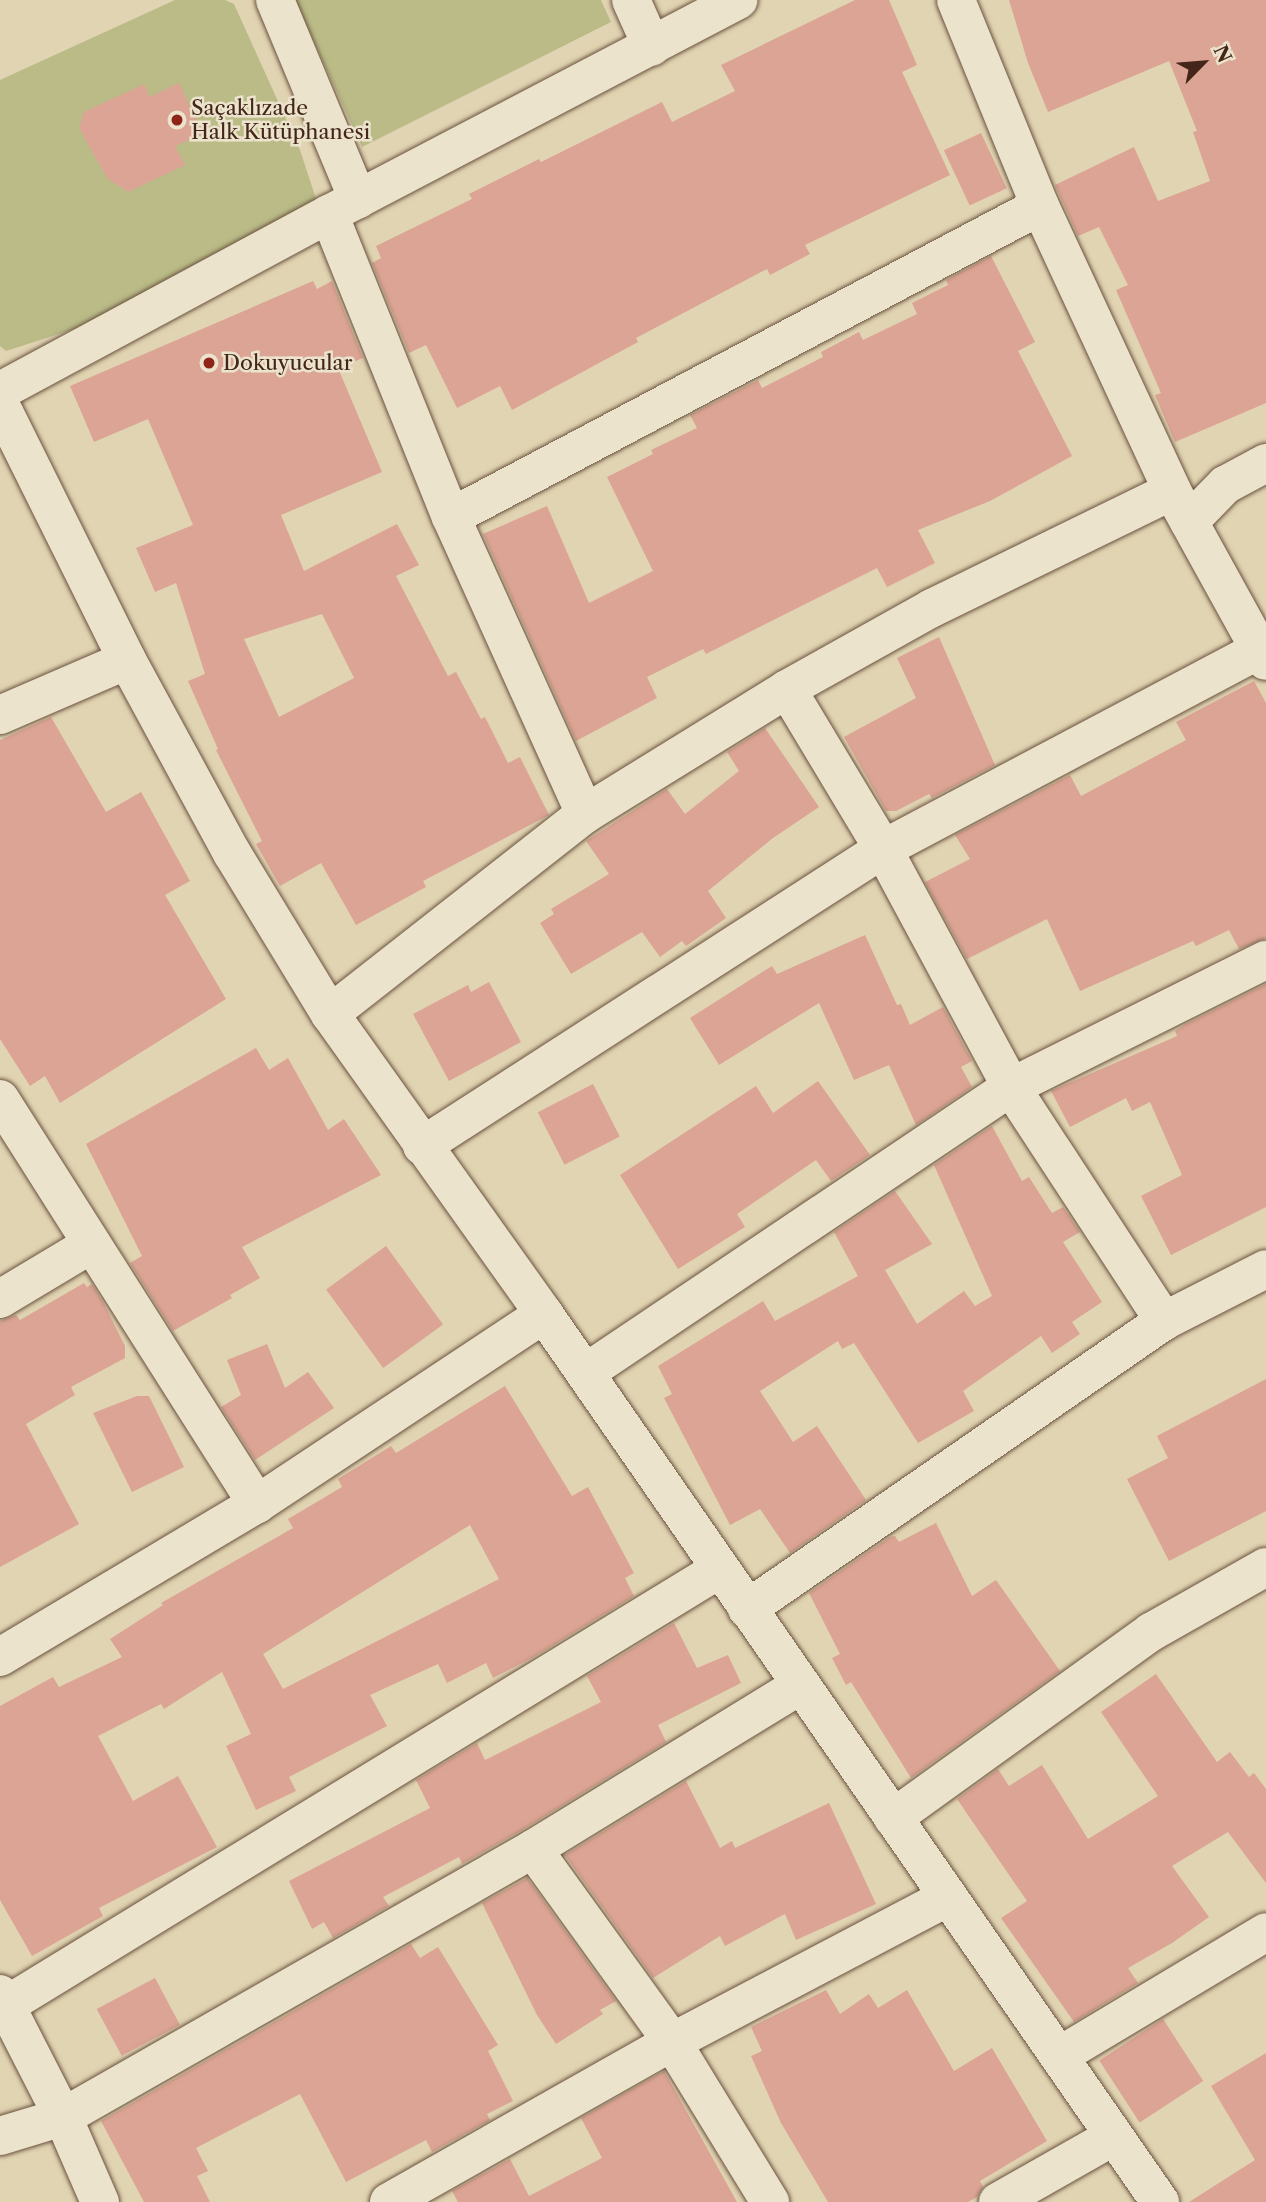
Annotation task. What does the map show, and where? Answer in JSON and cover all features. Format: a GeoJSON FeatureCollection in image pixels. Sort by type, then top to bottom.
{"type":"FeatureCollection","features":[{"type":"Feature","properties":{"kind":"street"},"geometry":{"type":"LineString","coordinates":[[275,0],[451,517],[585,814]]}},
{"type":"Feature","properties":{"kind":"street"},"geometry":{"type":"LineString","coordinates":[[631,0],[652,47]]}},
{"type":"Feature","properties":{"kind":"street"},"geometry":{"type":"LineString","coordinates":[[0,391],[343,206],[739,0]]}},
{"type":"Feature","properties":{"kind":"street"},"geometry":{"type":"LineString","coordinates":[[422,1146],[883,849],[1264,652],[1180,507],[1040,206],[956,0]]}},
{"type":"Feature","properties":{"kind":"street"},"geometry":{"type":"LineString","coordinates":[[451,517],[1040,206]]}},
{"type":"Feature","properties":{"kind":"street"},"geometry":{"type":"LineString","coordinates":[[0,404],[127,660],[232,853],[330,1014],[544,1314],[1160,2202]]}},
{"type":"Feature","properties":{"kind":"street"},"geometry":{"type":"LineString","coordinates":[[330,1014],[585,814],[787,690],[932,608],[1180,507],[1266,463]]}},
{"type":"Feature","properties":{"kind":"street"},"geometry":{"type":"LineString","coordinates":[[0,715],[127,660]]}},
{"type":"Feature","properties":{"kind":"street"},"geometry":{"type":"LineString","coordinates":[[787,690],[883,849],[1011,1087],[1164,1321]]}},
{"type":"Feature","properties":{"kind":"street"},"geometry":{"type":"LineString","coordinates":[[585,1373],[1011,1087],[1266,961]]}},
{"type":"Feature","properties":{"kind":"street"},"geometry":{"type":"LineString","coordinates":[[0,1099],[257,1504]]}},
{"type":"Feature","properties":{"kind":"street"},"geometry":{"type":"LineString","coordinates":[[0,1299],[92,1244]]}},
{"type":"Feature","properties":{"kind":"street"},"geometry":{"type":"LineString","coordinates":[[747,1609],[1164,1321],[1266,1269]]}},
{"type":"Feature","properties":{"kind":"street"},"geometry":{"type":"LineString","coordinates":[[0,1657],[257,1504],[544,1314]]}},
{"type":"Feature","properties":{"kind":"street"},"geometry":{"type":"LineString","coordinates":[[893,1818],[1151,1632],[1266,1567]]}},
{"type":"Feature","properties":{"kind":"street"},"geometry":{"type":"LineString","coordinates":[[100,2202],[63,2116],[2,2004],[720,1569]]}},
{"type":"Feature","properties":{"kind":"street"},"geometry":{"type":"LineString","coordinates":[[0,2136],[63,2116],[533,1849],[801,1685]]}},
{"type":"Feature","properties":{"kind":"street"},"geometry":{"type":"LineString","coordinates":[[533,1849],[672,2042],[770,2202]]}},
{"type":"Feature","properties":{"kind":"street"},"geometry":{"type":"LineString","coordinates":[[394,2201],[672,2042],[948,1897]]}},
{"type":"Feature","properties":{"kind":"street"},"geometry":{"type":"LineString","coordinates":[[1059,2056],[1266,1932]]}},
{"type":"Feature","properties":{"kind":"street"},"geometry":{"type":"LineString","coordinates":[[998,2202],[1114,2136]]}},
{"type":"Feature","properties":{"kind":"green space"},"geometry":{"type":"Polygon","coordinates":[[[175,0],[225,0],[234,4],[300,150],[317,202],[84,326],[6,351],[0,346],[0,80],[175,0]]]}},
{"type":"Feature","properties":{"kind":"green space"},"geometry":{"type":"Polygon","coordinates":[[[295,0],[601,0],[611,22],[362,147],[295,0]]]}},
{"type":"Feature","properties":{"kind":"building"},"geometry":{"type":"Polygon","coordinates":[[[855,0],[889,0],[917,65],[902,72],[950,175],[805,245],[810,254],[770,275],[767,269],[636,338],[638,342],[512,410],[500,386],[457,408],[426,345],[409,353],[372,263],[381,258],[376,246],[472,199],[469,194],[662,102],[672,122],[735,91],[721,65],[855,0]]]}},
{"type":"Feature","properties":{"kind":"building"},"geometry":{"type":"Polygon","coordinates":[[[1009,0],[1266,0],[1266,403],[1175,442],[1155,395],[1161,393],[1116,290],[1128,285],[1099,227],[1078,236],[1055,185],[1134,147],[1158,201],[1210,181],[1193,132],[1197,131],[1169,61],[1048,112],[1028,63],[1009,0]]]}},
{"type":"Feature","properties":{"kind":"building"},"geometry":{"type":"Polygon","coordinates":[[[179,83],[203,134],[175,146],[185,165],[128,192],[107,178],[79,128],[84,112],[144,84],[150,97],[179,83]]]}},
{"type":"Feature","properties":{"kind":"building"},"geometry":{"type":"Polygon","coordinates":[[[981,133],[1007,188],[970,206],[944,150],[981,133]]]}},
{"type":"Feature","properties":{"kind":"building"},"geometry":{"type":"Polygon","coordinates":[[[991,256],[1035,342],[1018,351],[1072,456],[990,501],[918,530],[935,563],[887,587],[877,568],[706,654],[703,649],[647,677],[657,698],[576,741],[483,534],[547,506],[589,603],[653,571],[607,477],[653,454],[651,450],[697,428],[690,415],[758,380],[762,388],[823,357],[821,352],[859,332],[863,340],[917,314],[912,303],[948,285],[946,280],[991,256]]]}},
{"type":"Feature","properties":{"kind":"building"},"geometry":{"type":"Polygon","coordinates":[[[313,281],[317,289],[332,281],[363,358],[338,368],[382,472],[281,515],[304,571],[397,524],[419,565],[396,576],[448,676],[456,672],[481,719],[485,717],[508,763],[520,757],[549,815],[423,881],[426,887],[356,925],[321,863],[280,886],[256,844],[262,841],[216,750],[218,749],[188,681],[205,674],[176,583],[155,592],[136,548],[193,525],[148,419],[94,442],[70,386],[313,281]],[[322,614],[244,639],[279,717],[354,678],[322,614]]]}},
{"type":"Feature","properties":{"kind":"building"},"geometry":{"type":"Polygon","coordinates":[[[939,637],[995,765],[932,798],[929,794],[896,811],[886,811],[844,737],[916,698],[897,658],[939,637]]]}},
{"type":"Feature","properties":{"kind":"building"},"geometry":{"type":"Polygon","coordinates":[[[1254,681],[1266,703],[1266,938],[1239,949],[1229,930],[1196,946],[1193,941],[1080,991],[1047,919],[967,959],[925,882],[970,859],[955,835],[1070,775],[1081,796],[1186,740],[1176,722],[1254,681]]]}},
{"type":"Feature","properties":{"kind":"building"},"geometry":{"type":"Polygon","coordinates":[[[51,717],[106,812],[141,792],[190,881],[165,895],[226,999],[60,1103],[45,1076],[30,1086],[0,1039],[0,740],[51,717]]]}},
{"type":"Feature","properties":{"kind":"building"},"geometry":{"type":"Polygon","coordinates":[[[765,728],[819,807],[773,838],[708,891],[726,918],[686,946],[682,941],[660,957],[642,932],[571,974],[540,923],[554,914],[551,909],[609,874],[586,841],[667,789],[685,814],[739,771],[727,752],[765,728]]]}},
{"type":"Feature","properties":{"kind":"building"},"geometry":{"type":"Polygon","coordinates":[[[865,935],[897,1005],[901,1004],[910,1025],[943,1007],[972,1061],[961,1067],[972,1087],[916,1125],[889,1065],[854,1080],[819,1003],[719,1065],[690,1018],[772,966],[777,974],[865,935]]]}},
{"type":"Feature","properties":{"kind":"building"},"geometry":{"type":"Polygon","coordinates":[[[489,982],[521,1042],[449,1081],[413,1014],[468,985],[471,992],[489,982]]]}},
{"type":"Feature","properties":{"kind":"building"},"geometry":{"type":"Polygon","coordinates":[[[1266,984],[1266,1207],[1171,1255],[1141,1196],[1182,1175],[1150,1102],[1132,1111],[1126,1098],[1070,1127],[1051,1091],[1177,1036],[1175,1031],[1186,1024],[1266,984]]]}},
{"type":"Feature","properties":{"kind":"building"},"geometry":{"type":"Polygon","coordinates":[[[256,1048],[269,1070],[288,1058],[328,1130],[344,1119],[381,1175],[242,1247],[260,1278],[230,1295],[232,1298],[173,1331],[130,1263],[142,1256],[86,1144],[256,1048]]]}},
{"type":"Feature","properties":{"kind":"building"},"geometry":{"type":"Polygon","coordinates":[[[818,1081],[870,1155],[831,1181],[816,1160],[737,1214],[745,1227],[678,1269],[620,1175],[756,1086],[773,1113],[818,1081]]]}},
{"type":"Feature","properties":{"kind":"building"},"geometry":{"type":"Polygon","coordinates":[[[593,1084],[620,1137],[565,1165],[538,1112],[593,1084]]]}},
{"type":"Feature","properties":{"kind":"building"},"geometry":{"type":"Polygon","coordinates":[[[992,1126],[1022,1181],[1029,1177],[1052,1213],[1063,1207],[1080,1232],[1063,1242],[1102,1302],[1072,1322],[1080,1334],[1052,1353],[1041,1336],[963,1391],[974,1411],[918,1443],[854,1343],[842,1349],[838,1341],[760,1391],[793,1442],[817,1426],[866,1500],[790,1553],[760,1509],[730,1525],[664,1398],[672,1394],[658,1366],[763,1301],[775,1321],[858,1276],[834,1232],[895,1191],[932,1244],[885,1270],[917,1324],[964,1291],[975,1306],[992,1296],[934,1165],[992,1126]]]}},
{"type":"Feature","properties":{"kind":"building"},"geometry":{"type":"Polygon","coordinates":[[[386,1246],[443,1324],[383,1368],[326,1289],[386,1246]]]}},
{"type":"Feature","properties":{"kind":"building"},"geometry":{"type":"Polygon","coordinates":[[[84,1283],[87,1287],[92,1284],[103,1302],[125,1346],[125,1358],[71,1387],[75,1395],[26,1424],[79,1524],[0,1567],[0,1321],[16,1315],[20,1320],[84,1283]]]}},
{"type":"Feature","properties":{"kind":"building"},"geometry":{"type":"Polygon","coordinates":[[[267,1344],[285,1388],[308,1372],[334,1408],[255,1460],[221,1407],[241,1395],[227,1360],[267,1344]]]}},
{"type":"Feature","properties":{"kind":"building"},"geometry":{"type":"Polygon","coordinates":[[[1266,1379],[1266,1511],[1169,1561],[1127,1479],[1168,1458],[1157,1436],[1266,1379]]]}},
{"type":"Feature","properties":{"kind":"building"},"geometry":{"type":"Polygon","coordinates":[[[505,1386],[572,1496],[588,1487],[634,1573],[625,1578],[634,1596],[532,1658],[493,1678],[486,1663],[447,1683],[438,1664],[370,1695],[387,1726],[289,1777],[296,1791],[256,1810],[226,1746],[251,1734],[222,1672],[164,1709],[161,1704],[98,1736],[133,1801],[178,1776],[217,1847],[99,1908],[103,1916],[32,1956],[0,1900],[0,1706],[53,1677],[59,1687],[122,1657],[110,1639],[163,1605],[161,1603],[293,1528],[288,1519],[342,1487],[338,1479],[391,1446],[396,1453],[505,1386]],[[470,1525],[263,1654],[283,1689],[499,1579],[470,1525]]]}},
{"type":"Feature","properties":{"kind":"building"},"geometry":{"type":"Polygon","coordinates":[[[137,1396],[149,1396],[184,1467],[132,1492],[93,1413],[137,1396]]]}},
{"type":"Feature","properties":{"kind":"building"},"geometry":{"type":"Polygon","coordinates":[[[936,1523],[972,1596],[996,1580],[1060,1671],[911,1778],[851,1682],[846,1685],[832,1658],[840,1654],[809,1593],[890,1537],[895,1536],[899,1542],[936,1523]]]}},
{"type":"Feature","properties":{"kind":"building"},"geometry":{"type":"Polygon","coordinates":[[[674,1623],[697,1668],[728,1655],[741,1683],[658,1725],[666,1742],[522,1830],[462,1864],[459,1857],[383,1897],[389,1906],[333,1938],[324,1922],[312,1929],[289,1881],[430,1808],[416,1780],[477,1743],[485,1760],[601,1702],[587,1676],[674,1623]]]}},
{"type":"Feature","properties":{"kind":"building"},"geometry":{"type":"Polygon","coordinates":[[[1156,1674],[1217,1762],[1230,1752],[1249,1777],[1254,1773],[1266,1789],[1266,1883],[1228,1832],[1172,1866],[1209,1917],[1172,1943],[1128,1968],[1138,1983],[1074,2022],[1001,1918],[1027,1901],[957,1799],[998,1769],[1009,1786],[1042,1765],[1088,1839],[1158,1796],[1101,1712],[1156,1674]]]}},
{"type":"Feature","properties":{"kind":"building"},"geometry":{"type":"Polygon","coordinates":[[[686,1781],[720,1848],[732,1841],[735,1848],[829,1803],[876,1904],[796,1940],[785,1914],[725,1946],[720,1936],[653,1978],[565,1855],[686,1781]]]}},
{"type":"Feature","properties":{"kind":"building"},"geometry":{"type":"Polygon","coordinates":[[[527,1878],[616,2001],[600,2010],[603,2014],[556,2044],[537,2015],[482,1903],[527,1878]]]}},
{"type":"Feature","properties":{"kind":"building"},"geometry":{"type":"Polygon","coordinates":[[[411,1944],[420,1958],[438,1947],[498,2045],[488,2051],[513,2101],[487,2114],[490,2120],[432,2152],[426,2140],[346,2182],[300,2094],[196,2148],[208,2171],[197,2176],[210,2202],[144,2202],[101,2121],[411,1944]]]}},
{"type":"Feature","properties":{"kind":"building"},"geometry":{"type":"Polygon","coordinates":[[[155,1978],[180,2025],[122,2056],[97,2009],[155,1978]]]}},
{"type":"Feature","properties":{"kind":"building"},"geometry":{"type":"Polygon","coordinates":[[[826,1990],[840,2014],[869,1994],[878,2008],[907,1990],[954,2071],[992,2048],[1047,2141],[980,2181],[983,2187],[977,2197],[968,2202],[828,2202],[781,2123],[751,2056],[762,2051],[751,2027],[826,1990]]]}},
{"type":"Feature","properties":{"kind":"building"},"geometry":{"type":"Polygon","coordinates":[[[1163,2019],[1203,2081],[1140,2122],[1099,2060],[1163,2019]]]}},
{"type":"Feature","properties":{"kind":"building"},"geometry":{"type":"Polygon","coordinates":[[[1266,2053],[1266,2202],[1189,2202],[1255,2160],[1211,2086],[1266,2053]]]}},
{"type":"Feature","properties":{"kind":"building"},"geometry":{"type":"Polygon","coordinates":[[[664,2071],[737,2202],[458,2202],[452,2191],[510,2159],[529,2196],[602,2158],[581,2118],[664,2071]]]}},
{"type":"Feature","properties":{"kind":"place","name":"Saçaklızade Halk Kütüphanesi"},"geometry":{"type":"Point","coordinates":[177,120]}},
{"type":"Feature","properties":{"kind":"place","name":"Dokuyucular"},"geometry":{"type":"Point","coordinates":[209,363]}}]}
